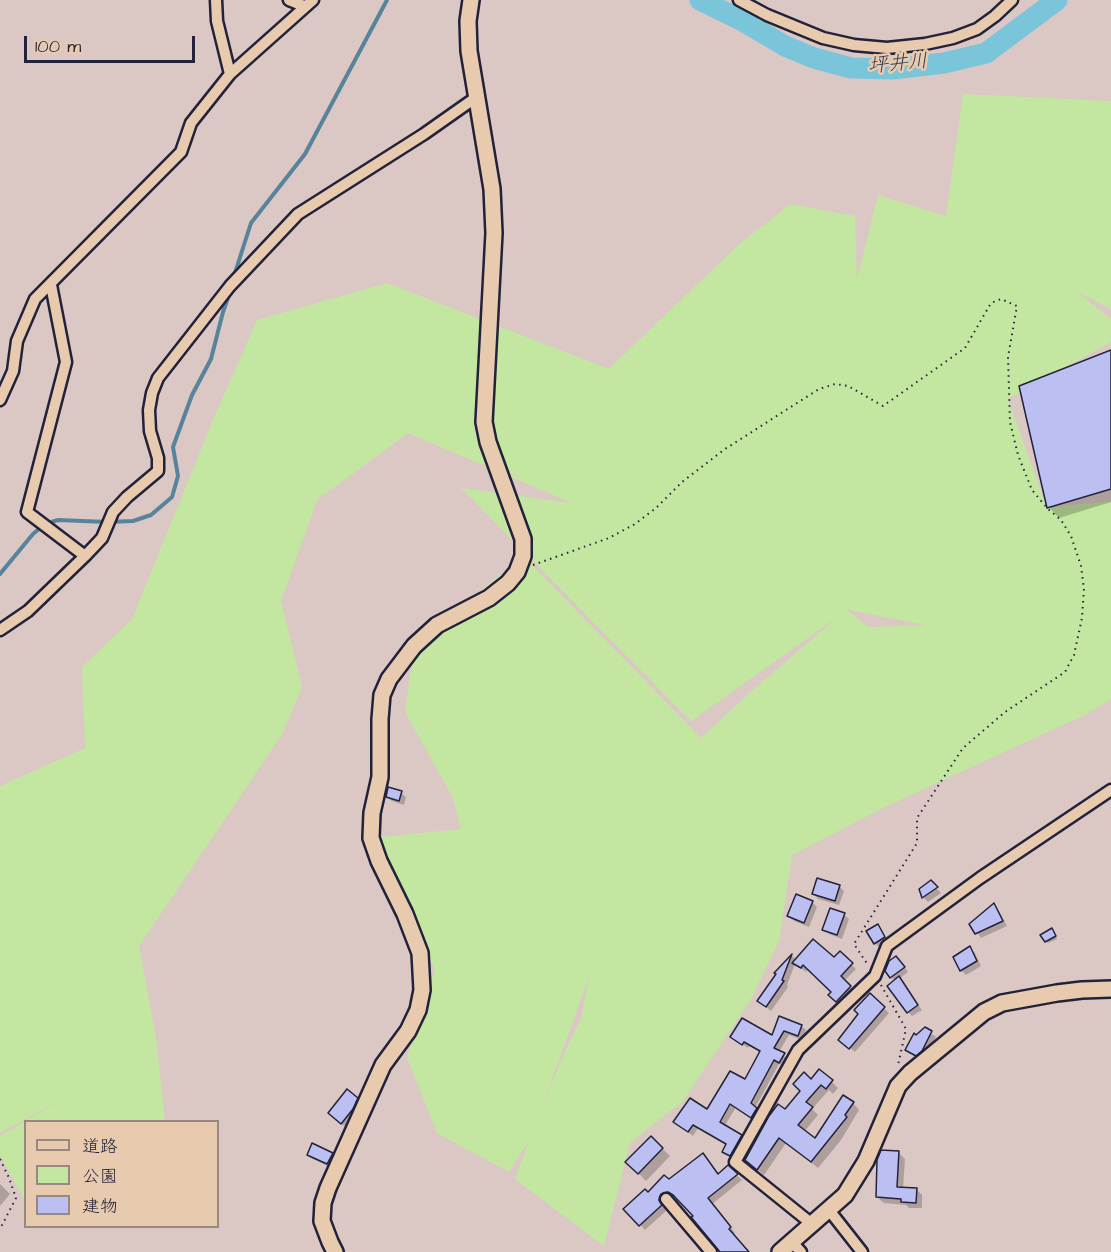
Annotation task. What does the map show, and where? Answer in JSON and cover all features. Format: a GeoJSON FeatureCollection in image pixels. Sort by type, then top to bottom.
{"type":"FeatureCollection","features":[{"type":"Feature","properties":{"kind":"street"},"geometry":{"type":"LineString","coordinates":[[216,0],[217,21],[230,74]]}},
{"type":"Feature","properties":{"kind":"street"},"geometry":{"type":"LineString","coordinates":[[289,0],[309,3]]}},
{"type":"Feature","properties":{"kind":"street"},"geometry":{"type":"LineString","coordinates":[[335,1252],[322,1221],[323,1203],[383,1065],[408,1030],[418,1010],[422,990],[420,953],[371,838],[372,813],[380,777],[382,695],[389,679],[422,639],[437,625],[489,598],[508,584],[517,572],[523,556],[523,539],[483,422],[494,233],[492,189],[469,51],[468,21],[471,0]]}},
{"type":"Feature","properties":{"kind":"street"},"geometry":{"type":"LineString","coordinates":[[739,0],[767,15],[823,38],[854,45],[887,48],[925,44],[961,35],[986,22],[1012,0]]}},
{"type":"Feature","properties":{"kind":"street"},"geometry":{"type":"LineString","coordinates":[[0,400],[13,371],[17,341],[35,299],[181,152],[191,123],[230,74],[309,3]]}},
{"type":"Feature","properties":{"kind":"street"},"geometry":{"type":"LineString","coordinates":[[0,630],[28,611],[85,556],[102,538],[113,512],[158,471],[158,458],[150,431],[149,410],[152,393],[158,378],[230,286],[298,214],[424,134],[478,96]]}},
{"type":"Feature","properties":{"kind":"street"},"geometry":{"type":"LineString","coordinates":[[51,285],[66,362],[27,512],[85,556]]}},
{"type":"Feature","properties":{"kind":"street"},"geometry":{"type":"LineString","coordinates":[[813,1224],[735,1162],[798,1050],[875,976],[887,946],[980,878],[1111,790]]}},
{"type":"Feature","properties":{"kind":"street"},"geometry":{"type":"LineString","coordinates":[[780,1252],[797,1247],[813,1224],[845,1195],[860,1173],[898,1086],[910,1073],[984,1012],[1002,1003],[1057,993],[1111,989]]}},
{"type":"Feature","properties":{"kind":"street"},"geometry":{"type":"LineString","coordinates":[[666,1199],[711,1252]]}},
{"type":"Feature","properties":{"kind":"street"},"geometry":{"type":"LineString","coordinates":[[829,1210],[862,1252]]}},
{"type":"Feature","properties":{"kind":"path"},"geometry":{"type":"LineString","coordinates":[[517,572],[609,538],[635,524],[656,508],[682,482],[725,449],[819,389],[835,384],[848,386],[883,406],[965,348],[991,303],[1001,299],[1017,306],[1008,357],[1010,422],[1020,462],[1032,490],[1061,520],[1071,536],[1081,567],[1084,589],[1082,618],[1074,656],[1065,672],[1005,712],[963,748],[916,818],[917,843],[854,944],[906,1029],[897,1071]]}},
{"type":"Feature","properties":{"kind":"path"},"geometry":{"type":"LineString","coordinates":[[0,1159],[16,1198],[0,1229]]}},
{"type":"Feature","properties":{"kind":"green space"},"geometry":{"type":"Polygon","coordinates":[[[963,94],[1111,101],[1111,309],[1076,291],[1111,319],[1111,342],[1008,399],[1047,508],[1111,501],[1111,699],[1087,714],[889,805],[792,855],[779,941],[751,999],[683,1101],[630,1143],[604,1246],[515,1179],[530,1139],[509,1172],[437,1133],[407,1058],[435,970],[371,838],[461,829],[453,798],[405,712],[414,646],[523,556],[701,738],[839,616],[691,721],[461,488],[572,503],[408,433],[317,500],[281,601],[302,687],[283,733],[139,946],[156,1038],[165,1120],[27,1120],[66,1097],[0,1133],[0,786],[85,748],[82,667],[132,619],[213,420],[257,320],[387,283],[609,369],[739,244],[791,204],[855,216],[857,280],[878,195],[946,216],[963,94]],[[849,610],[868,627],[925,625],[849,610]],[[589,977],[542,1107],[563,1056],[581,1018],[589,977]]]}},
{"type":"Feature","properties":{"kind":"green space"},"geometry":{"type":"Polygon","coordinates":[[[24,1122],[24,1199],[0,1155],[0,1136],[24,1122]]]}},
{"type":"Feature","properties":{"kind":"building"},"geometry":{"type":"Polygon","coordinates":[[[1111,350],[1111,489],[1047,508],[1019,386],[1111,350]]]}},
{"type":"Feature","properties":{"kind":"building"},"geometry":{"type":"Polygon","coordinates":[[[388,787],[402,791],[399,801],[386,797],[388,787]]]}},
{"type":"Feature","properties":{"kind":"building"},"geometry":{"type":"Polygon","coordinates":[[[817,878],[840,885],[835,901],[812,894],[817,878]]]}},
{"type":"Feature","properties":{"kind":"building"},"geometry":{"type":"Polygon","coordinates":[[[931,880],[938,887],[922,898],[919,889],[931,880]]]}},
{"type":"Feature","properties":{"kind":"building"},"geometry":{"type":"Polygon","coordinates":[[[796,894],[813,901],[804,923],[787,916],[796,894]]]}},
{"type":"Feature","properties":{"kind":"building"},"geometry":{"type":"Polygon","coordinates":[[[994,903],[1003,921],[975,934],[969,924],[994,903]]]}},
{"type":"Feature","properties":{"kind":"building"},"geometry":{"type":"Polygon","coordinates":[[[830,908],[845,913],[837,935],[822,930],[830,908]]]}},
{"type":"Feature","properties":{"kind":"building"},"geometry":{"type":"Polygon","coordinates":[[[878,924],[885,937],[874,944],[866,931],[878,924]]]}},
{"type":"Feature","properties":{"kind":"building"},"geometry":{"type":"Polygon","coordinates":[[[1052,928],[1056,936],[1045,942],[1040,935],[1052,928]]]}},
{"type":"Feature","properties":{"kind":"building"},"geometry":{"type":"Polygon","coordinates":[[[813,939],[834,957],[840,951],[853,963],[841,976],[851,986],[836,1002],[828,995],[831,992],[803,965],[801,968],[792,963],[813,939]]]}},
{"type":"Feature","properties":{"kind":"building"},"geometry":{"type":"Polygon","coordinates":[[[970,946],[977,961],[960,971],[953,957],[970,946]]]}},
{"type":"Feature","properties":{"kind":"building"},"geometry":{"type":"Polygon","coordinates":[[[792,954],[782,980],[784,981],[766,1007],[757,1001],[776,974],[774,973],[792,954]]]}},
{"type":"Feature","properties":{"kind":"building"},"geometry":{"type":"Polygon","coordinates":[[[896,956],[905,967],[890,978],[885,971],[889,961],[896,956]]]}},
{"type":"Feature","properties":{"kind":"building"},"geometry":{"type":"Polygon","coordinates":[[[899,976],[918,1005],[907,1013],[887,986],[899,976]]]}},
{"type":"Feature","properties":{"kind":"building"},"geometry":{"type":"Polygon","coordinates":[[[870,993],[885,1007],[849,1049],[838,1040],[858,1014],[854,1010],[870,993]]]}},
{"type":"Feature","properties":{"kind":"building"},"geometry":{"type":"Polygon","coordinates":[[[779,1016],[802,1025],[798,1036],[784,1031],[774,1048],[785,1053],[779,1063],[774,1060],[751,1103],[757,1108],[751,1118],[730,1104],[720,1122],[742,1135],[730,1156],[722,1152],[726,1144],[693,1125],[688,1132],[673,1122],[690,1098],[707,1109],[730,1071],[745,1079],[760,1051],[744,1042],[742,1045],[730,1037],[742,1018],[772,1035],[779,1016]]]}},
{"type":"Feature","properties":{"kind":"building"},"geometry":{"type":"Polygon","coordinates":[[[925,1027],[932,1031],[922,1051],[916,1056],[905,1050],[914,1033],[916,1035],[925,1027]]]}},
{"type":"Feature","properties":{"kind":"building"},"geometry":{"type":"Polygon","coordinates":[[[819,1069],[833,1080],[826,1089],[821,1085],[806,1102],[813,1107],[798,1125],[815,1138],[843,1095],[854,1102],[845,1115],[847,1117],[811,1162],[779,1138],[757,1170],[745,1160],[769,1116],[778,1104],[785,1109],[800,1091],[793,1084],[804,1072],[811,1079],[819,1069]]]}},
{"type":"Feature","properties":{"kind":"building"},"geometry":{"type":"Polygon","coordinates":[[[347,1089],[358,1098],[353,1109],[341,1124],[328,1113],[347,1089]]]}},
{"type":"Feature","properties":{"kind":"building"},"geometry":{"type":"Polygon","coordinates":[[[651,1136],[663,1148],[638,1174],[625,1162],[651,1136]]]}},
{"type":"Feature","properties":{"kind":"building"},"geometry":{"type":"Polygon","coordinates":[[[312,1143],[333,1153],[327,1164],[307,1155],[312,1143]]]}},
{"type":"Feature","properties":{"kind":"building"},"geometry":{"type":"Polygon","coordinates":[[[881,1150],[899,1151],[897,1187],[917,1188],[916,1203],[876,1197],[877,1160],[881,1150]]]}},
{"type":"Feature","properties":{"kind":"building"},"geometry":{"type":"Polygon","coordinates":[[[703,1153],[718,1174],[728,1165],[738,1174],[708,1198],[731,1227],[729,1229],[749,1252],[720,1252],[691,1217],[693,1216],[668,1192],[661,1194],[659,1200],[662,1205],[639,1226],[623,1209],[645,1189],[648,1192],[664,1175],[669,1179],[703,1153]]]}},
{"type":"Feature","properties":{"kind":"waterway"},"geometry":{"type":"LineString","coordinates":[[234,276],[251,223],[305,154],[387,0]]}},
{"type":"Feature","properties":{"kind":"waterway","name":"坪井川"},"geometry":{"type":"LineString","coordinates":[[700,0],[741,20],[785,46],[814,58],[851,68],[893,69],[944,63],[986,53],[1057,0]]}},
{"type":"Feature","properties":{"kind":"waterway"},"geometry":{"type":"LineString","coordinates":[[0,574],[33,534],[45,524],[58,520],[133,521],[151,515],[172,497],[178,476],[173,447],[192,395],[211,359],[230,292]]}}]}
